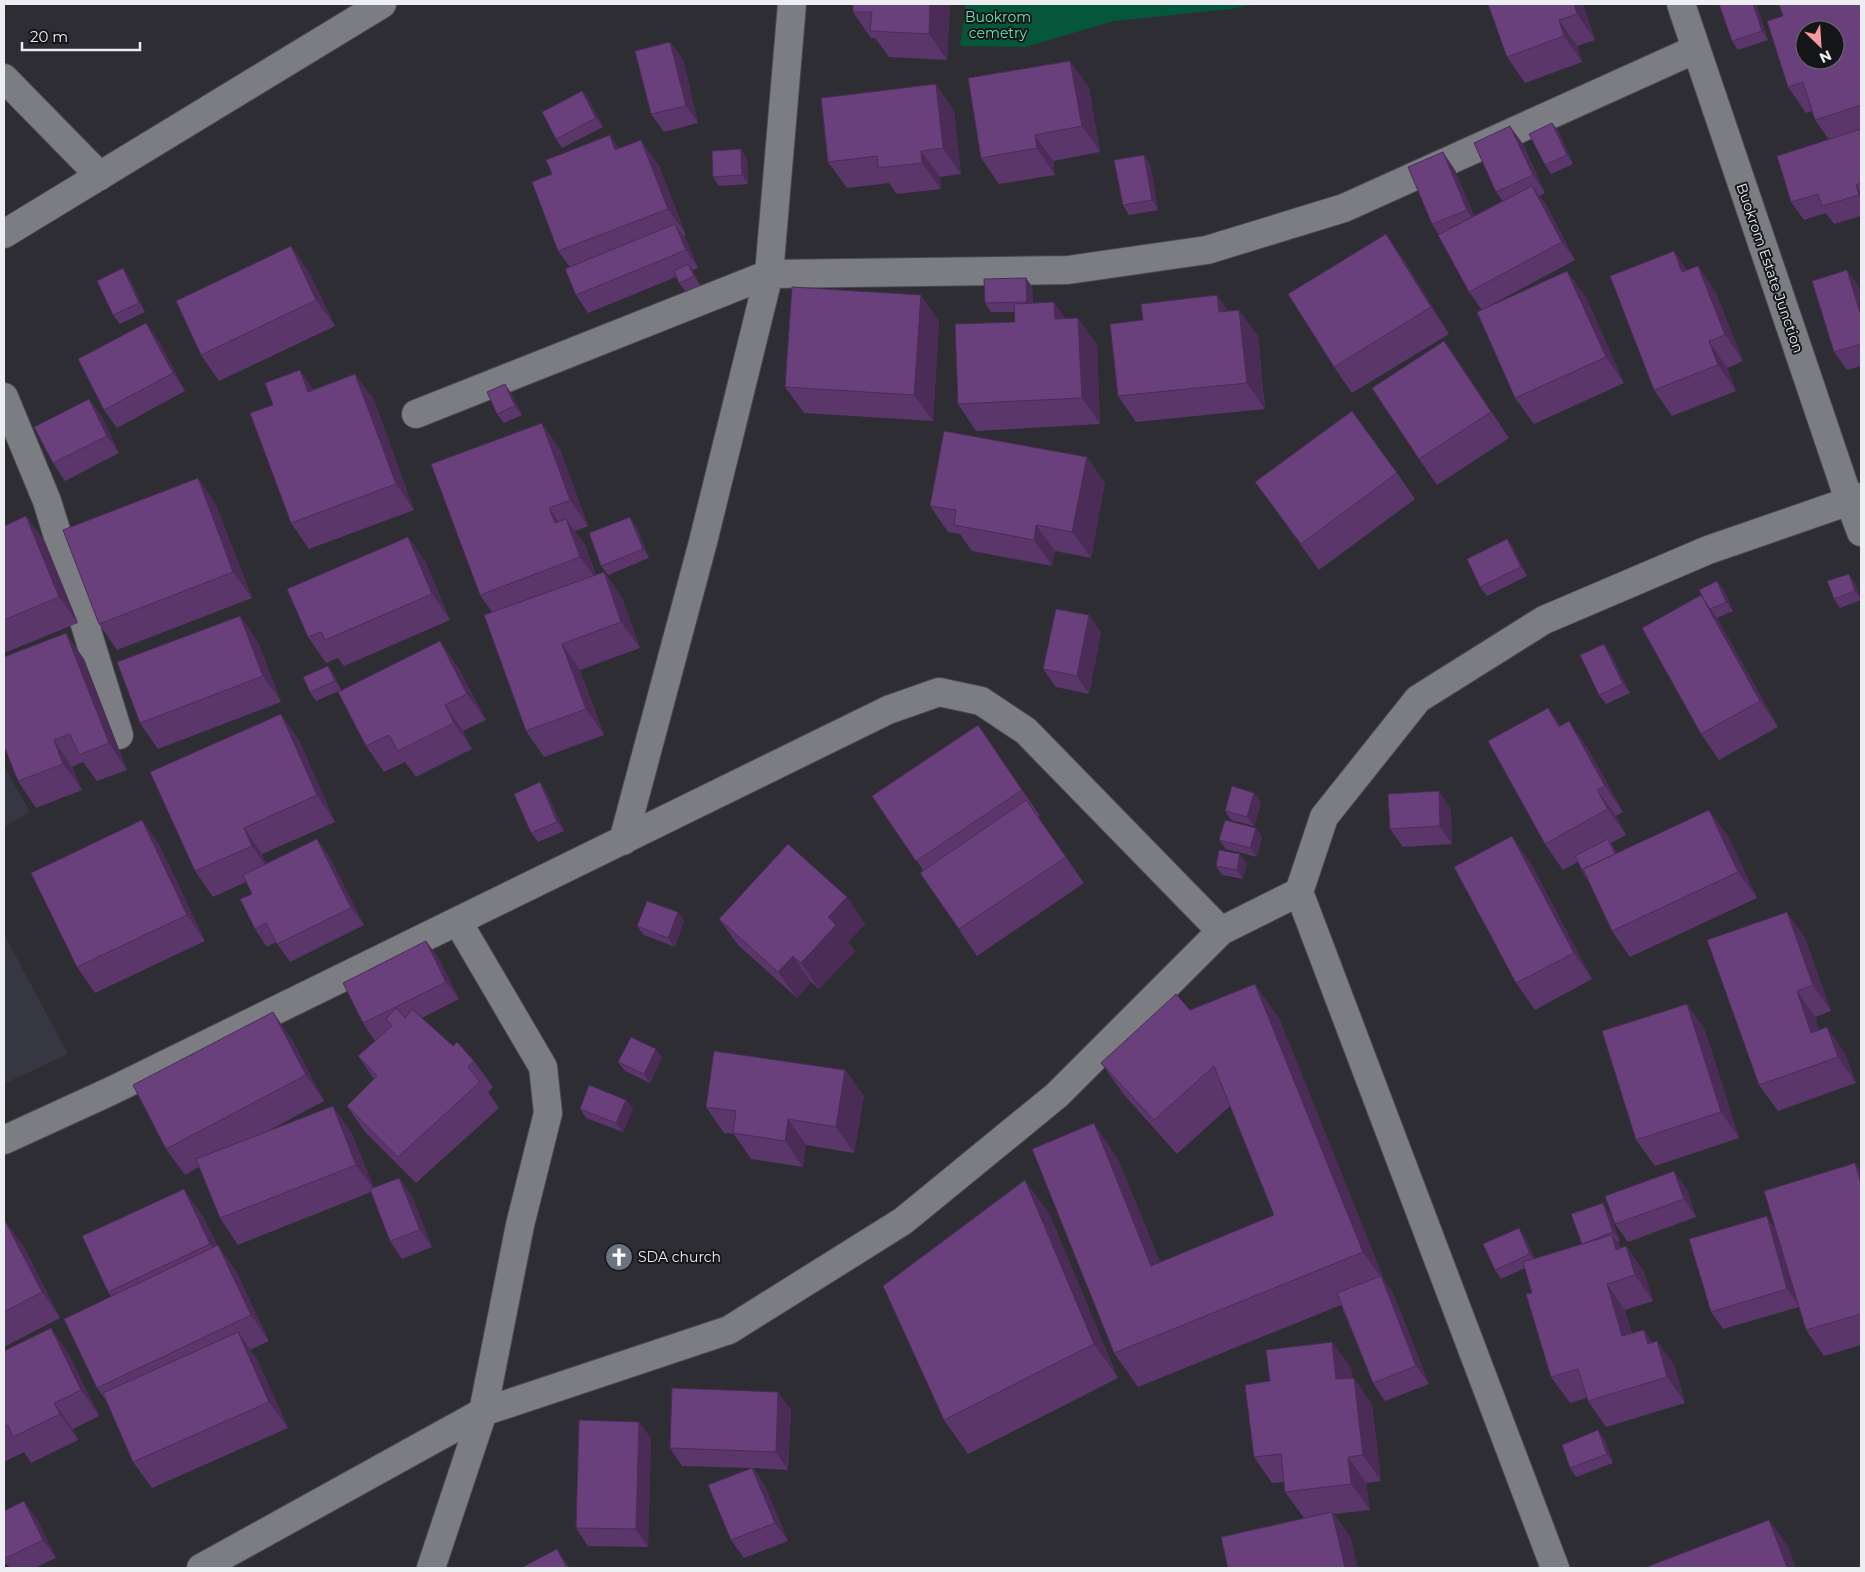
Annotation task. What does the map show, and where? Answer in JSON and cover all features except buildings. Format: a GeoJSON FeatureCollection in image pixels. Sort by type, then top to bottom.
{"type":"FeatureCollection","features":[{"type":"Feature","properties":{"kind":"street"},"geometry":{"type":"LineString","coordinates":[[4,234],[382,4]]}},
{"type":"Feature","properties":{"kind":"street"},"geometry":{"type":"LineString","coordinates":[[623,841],[703,542],[768,274],[792,4]]}},
{"type":"Feature","properties":{"kind":"street","name":"Buokrom Estate Junction"},"geometry":{"type":"LineString","coordinates":[[1681,4],[1855,499],[1861,532]]}},
{"type":"Feature","properties":{"kind":"street"},"geometry":{"type":"LineString","coordinates":[[416,414],[768,274],[1068,270],[1207,250],[1344,208],[1696,50]]}},
{"type":"Feature","properties":{"kind":"street"},"geometry":{"type":"LineString","coordinates":[[4,78],[100,176]]}},
{"type":"Feature","properties":{"kind":"street"},"geometry":{"type":"LineString","coordinates":[[4,397],[47,501],[119,736]]}},
{"type":"Feature","properties":{"kind":"street"},"geometry":{"type":"LineString","coordinates":[[1555,1568],[1299,892],[1324,817],[1418,699],[1544,620],[1708,550],[1855,499]]}},
{"type":"Feature","properties":{"kind":"street"},"geometry":{"type":"LineString","coordinates":[[4,1140],[111,1091],[888,710],[939,692],[981,701],[1026,731],[1221,931]]}},
{"type":"Feature","properties":{"kind":"street"},"geometry":{"type":"LineString","coordinates":[[201,1568],[483,1412],[729,1330],[903,1221],[1057,1095],[1221,931],[1299,892]]}},
{"type":"Feature","properties":{"kind":"street"},"geometry":{"type":"LineString","coordinates":[[431,1568],[483,1412],[520,1225],[548,1113],[543,1067],[458,922]]}},
{"type":"Feature","properties":{"kind":"shaded area"},"geometry":{"type":"Polygon","coordinates":[[[4,766],[30,812],[4,827],[4,766]]]}},
{"type":"Feature","properties":{"kind":"shaded area"},"geometry":{"type":"Polygon","coordinates":[[[4,934],[68,1054],[4,1084],[4,934]]]}},
{"type":"Feature","properties":{"kind":"green space","name":"Buokrom cemetry"},"geometry":{"type":"Polygon","coordinates":[[[966,4],[1254,4],[1231,9],[1114,21],[1025,47],[960,46],[966,4]]]}},
{"type":"Feature","properties":{"kind":"place","name":"SDA church"},"geometry":{"type":"Point","coordinates":[619,1257]}}]}
